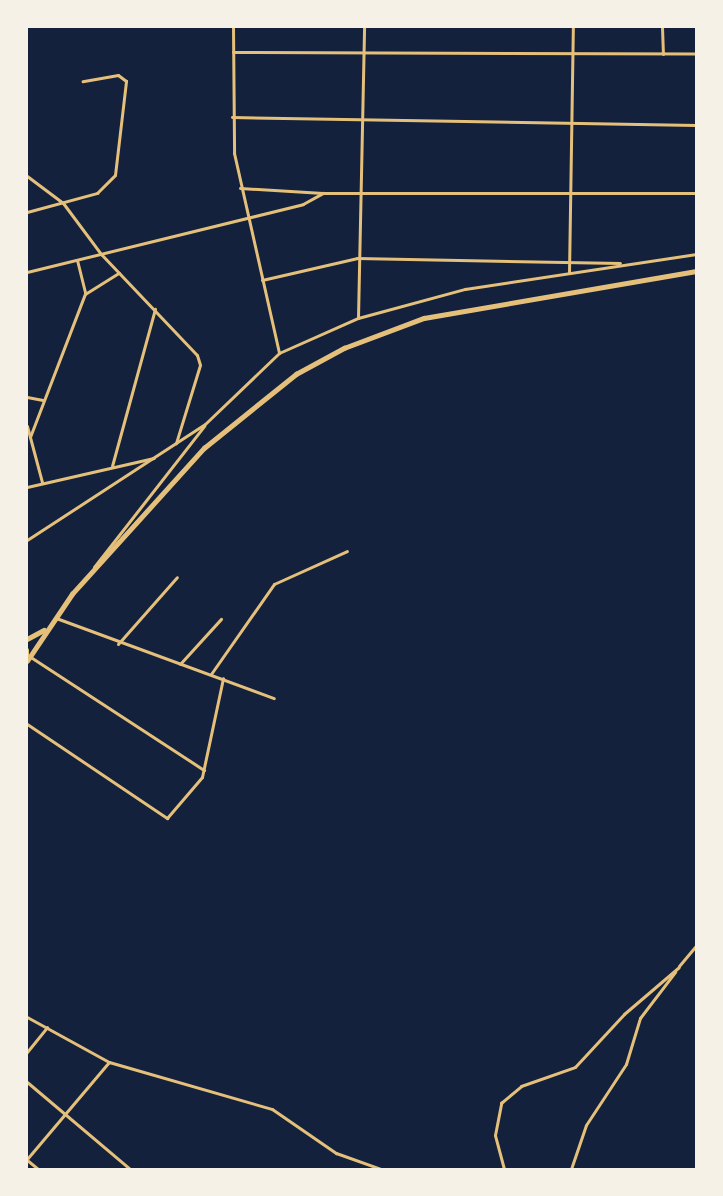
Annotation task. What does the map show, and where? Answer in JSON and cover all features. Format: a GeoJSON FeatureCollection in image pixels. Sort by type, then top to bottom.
{"type":"FeatureCollection","features":[{"type":"Feature","properties":{"kind":"main road"},"geometry":{"type":"LineString","coordinates":[[28,658],[54,617],[93,569],[204,448],[257,401],[344,348],[424,318],[496,302],[696,271]]}},
{"type":"Feature","properties":{"kind":"main road"},"geometry":{"type":"LineString","coordinates":[[27,639],[47,629]]}},
{"type":"Feature","properties":{"kind":"street"},"geometry":{"type":"LineString","coordinates":[[233,27],[232,117],[240,188],[279,353]]}},
{"type":"Feature","properties":{"kind":"street"},"geometry":{"type":"LineString","coordinates":[[358,318],[357,258],[364,27]]}},
{"type":"Feature","properties":{"kind":"street"},"geometry":{"type":"LineString","coordinates":[[569,273],[573,27]]}},
{"type":"Feature","properties":{"kind":"street"},"geometry":{"type":"LineString","coordinates":[[662,27],[663,54]]}},
{"type":"Feature","properties":{"kind":"street"},"geometry":{"type":"LineString","coordinates":[[232,52],[363,50],[696,54]]}},
{"type":"Feature","properties":{"kind":"street"},"geometry":{"type":"LineString","coordinates":[[27,212],[63,203],[106,188],[115,175],[124,128],[126,81],[118,75],[83,81]]}},
{"type":"Feature","properties":{"kind":"street"},"geometry":{"type":"LineString","coordinates":[[232,117],[696,125]]}},
{"type":"Feature","properties":{"kind":"street"},"geometry":{"type":"LineString","coordinates":[[27,176],[63,203],[101,254],[155,309],[199,360],[175,444]]}},
{"type":"Feature","properties":{"kind":"street"},"geometry":{"type":"LineString","coordinates":[[240,188],[323,193],[359,190],[696,193]]}},
{"type":"Feature","properties":{"kind":"street"},"geometry":{"type":"LineString","coordinates":[[27,272],[303,204],[323,193]]}},
{"type":"Feature","properties":{"kind":"street"},"geometry":{"type":"LineString","coordinates":[[93,569],[116,532],[205,424],[279,353],[358,318],[465,289],[696,254]]}},
{"type":"Feature","properties":{"kind":"street"},"geometry":{"type":"LineString","coordinates":[[262,280],[357,258],[569,259],[627,264]]}},
{"type":"Feature","properties":{"kind":"street"},"geometry":{"type":"LineString","coordinates":[[30,437],[85,294],[77,260]]}},
{"type":"Feature","properties":{"kind":"street"},"geometry":{"type":"LineString","coordinates":[[85,294],[119,273]]}},
{"type":"Feature","properties":{"kind":"street"},"geometry":{"type":"LineString","coordinates":[[112,466],[155,309]]}},
{"type":"Feature","properties":{"kind":"street"},"geometry":{"type":"LineString","coordinates":[[27,396],[44,400]]}},
{"type":"Feature","properties":{"kind":"street"},"geometry":{"type":"LineString","coordinates":[[27,540],[205,424]]}},
{"type":"Feature","properties":{"kind":"street"},"geometry":{"type":"LineString","coordinates":[[27,426],[42,482]]}},
{"type":"Feature","properties":{"kind":"street"},"geometry":{"type":"LineString","coordinates":[[27,487],[155,458]]}},
{"type":"Feature","properties":{"kind":"street"},"geometry":{"type":"LineString","coordinates":[[211,674],[271,588],[347,551]]}},
{"type":"Feature","properties":{"kind":"street"},"geometry":{"type":"LineString","coordinates":[[118,644],[177,577]]}},
{"type":"Feature","properties":{"kind":"street"},"geometry":{"type":"LineString","coordinates":[[54,617],[118,644],[223,678],[274,698]]}},
{"type":"Feature","properties":{"kind":"street"},"geometry":{"type":"LineString","coordinates":[[180,664],[221,620]]}},
{"type":"Feature","properties":{"kind":"street"},"geometry":{"type":"LineString","coordinates":[[27,650],[28,658],[204,770]]}},
{"type":"Feature","properties":{"kind":"street"},"geometry":{"type":"LineString","coordinates":[[27,724],[166,818],[204,770],[223,678]]}},
{"type":"Feature","properties":{"kind":"street"},"geometry":{"type":"LineString","coordinates":[[571,1169],[586,1125],[626,1064],[640,1018],[696,946]]}},
{"type":"Feature","properties":{"kind":"street"},"geometry":{"type":"LineString","coordinates":[[504,1169],[495,1135],[501,1103],[521,1086],[575,1066],[624,1014],[679,967]]}},
{"type":"Feature","properties":{"kind":"street"},"geometry":{"type":"LineString","coordinates":[[27,1017],[109,1062],[272,1109],[336,1153],[381,1169]]}},
{"type":"Feature","properties":{"kind":"street"},"geometry":{"type":"LineString","coordinates":[[27,1052],[47,1027]]}},
{"type":"Feature","properties":{"kind":"street"},"geometry":{"type":"LineString","coordinates":[[38,1169],[27,1160],[109,1062]]}},
{"type":"Feature","properties":{"kind":"street"},"geometry":{"type":"LineString","coordinates":[[27,1082],[130,1169]]}}]}
